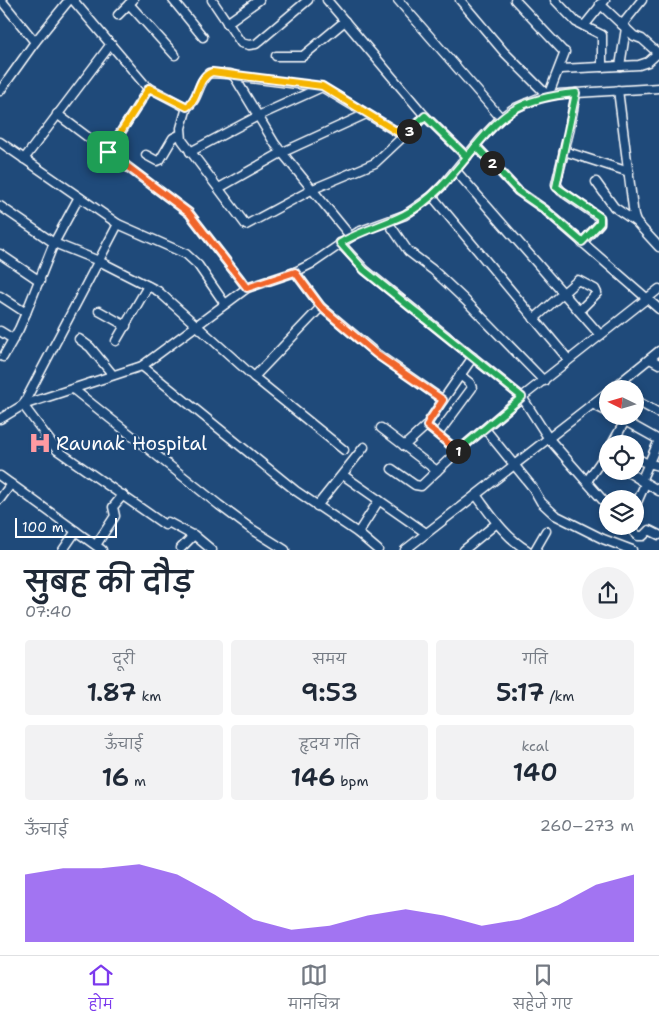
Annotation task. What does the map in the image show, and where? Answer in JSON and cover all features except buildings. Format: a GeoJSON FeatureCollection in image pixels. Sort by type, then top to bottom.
{"type":"FeatureCollection","features":[{"type":"Feature","properties":{"kind":"street"},"geometry":{"type":"LineString","coordinates":[[1,0],[35,42]]}},
{"type":"Feature","properties":{"kind":"street"},"geometry":{"type":"LineString","coordinates":[[0,91],[35,42],[69,0]]}},
{"type":"Feature","properties":{"kind":"street"},"geometry":{"type":"LineString","coordinates":[[73,0],[149,88],[187,107]]}},
{"type":"Feature","properties":{"kind":"street"},"geometry":{"type":"LineString","coordinates":[[173,0],[203,37]]}},
{"type":"Feature","properties":{"kind":"street"},"geometry":{"type":"LineString","coordinates":[[212,0],[241,43],[252,45],[256,44],[308,0]]}},
{"type":"Feature","properties":{"kind":"street"},"geometry":{"type":"LineString","coordinates":[[227,23],[248,3],[258,0]]}},
{"type":"Feature","properties":{"kind":"street"},"geometry":{"type":"LineString","coordinates":[[327,0],[425,116],[467,157]]}},
{"type":"Feature","properties":{"kind":"street"},"geometry":{"type":"LineString","coordinates":[[398,0],[501,118]]}},
{"type":"Feature","properties":{"kind":"street"},"geometry":{"type":"LineString","coordinates":[[460,0],[504,52],[548,96]]}},
{"type":"Feature","properties":{"kind":"street"},"geometry":{"type":"LineString","coordinates":[[516,0],[564,51],[548,96]]}},
{"type":"Feature","properties":{"kind":"street"},"geometry":{"type":"LineString","coordinates":[[555,0],[572,19],[602,35],[602,67]]}},
{"type":"Feature","properties":{"kind":"street"},"geometry":{"type":"LineString","coordinates":[[620,66],[624,27],[642,0]]}},
{"type":"Feature","properties":{"kind":"street"},"geometry":{"type":"LineString","coordinates":[[118,14],[131,2],[175,55]]}},
{"type":"Feature","properties":{"kind":"street"},"geometry":{"type":"LineString","coordinates":[[561,68],[643,64],[658,53],[624,27],[603,2],[584,26]]}},
{"type":"Feature","properties":{"kind":"street"},"geometry":{"type":"LineString","coordinates":[[276,56],[302,56],[345,21]]}},
{"type":"Feature","properties":{"kind":"street"},"geometry":{"type":"LineString","coordinates":[[24,159],[111,44]]}},
{"type":"Feature","properties":{"kind":"street"},"geometry":{"type":"LineString","coordinates":[[404,136],[322,86],[212,72],[206,75],[192,104],[187,107],[181,134],[182,140],[190,152],[246,225],[313,189],[375,163],[404,136],[425,116]]}},
{"type":"Feature","properties":{"kind":"street"},"geometry":{"type":"LineString","coordinates":[[234,76],[282,153],[351,237]]}},
{"type":"Feature","properties":{"kind":"street"},"geometry":{"type":"LineString","coordinates":[[190,152],[258,116],[322,86]]}},
{"type":"Feature","properties":{"kind":"street"},"geometry":{"type":"LineString","coordinates":[[108,152],[149,88]]}},
{"type":"Feature","properties":{"kind":"street"},"geometry":{"type":"LineString","coordinates":[[0,419],[23,405],[142,366],[247,288],[295,272],[313,263],[358,232],[405,214],[432,196],[501,118],[513,109],[548,96],[659,88]]}},
{"type":"Feature","properties":{"kind":"street"},"geometry":{"type":"LineString","coordinates":[[618,90],[636,222]]}},
{"type":"Feature","properties":{"kind":"street"},"geometry":{"type":"LineString","coordinates":[[576,93],[556,187],[601,219],[600,223],[582,242]]}},
{"type":"Feature","properties":{"kind":"street"},"geometry":{"type":"LineString","coordinates":[[57,114],[189,213],[247,288]]}},
{"type":"Feature","properties":{"kind":"street"},"geometry":{"type":"LineString","coordinates":[[219,188],[282,153],[366,114]]}},
{"type":"Feature","properties":{"kind":"street"},"geometry":{"type":"LineString","coordinates":[[146,155],[156,161],[160,160],[173,138],[181,134]]}},
{"type":"Feature","properties":{"kind":"street"},"geometry":{"type":"LineString","coordinates":[[0,142],[118,224],[186,254],[198,265],[225,304]]}},
{"type":"Feature","properties":{"kind":"street"},"geometry":{"type":"LineString","coordinates":[[476,146],[518,191],[544,209],[659,309]]}},
{"type":"Feature","properties":{"kind":"street"},"geometry":{"type":"LineString","coordinates":[[564,151],[629,172]]}},
{"type":"Feature","properties":{"kind":"street"},"geometry":{"type":"LineString","coordinates":[[456,171],[600,334]]}},
{"type":"Feature","properties":{"kind":"street"},"geometry":{"type":"LineString","coordinates":[[596,182],[614,207],[636,222],[659,248]]}},
{"type":"Feature","properties":{"kind":"street"},"geometry":{"type":"LineString","coordinates":[[432,196],[568,360]]}},
{"type":"Feature","properties":{"kind":"street"},"geometry":{"type":"LineString","coordinates":[[3,357],[26,313],[54,243],[79,198]]}},
{"type":"Feature","properties":{"kind":"street"},"geometry":{"type":"LineString","coordinates":[[0,206],[54,243],[99,261],[158,290],[254,377],[344,450]]}},
{"type":"Feature","properties":{"kind":"street"},"geometry":{"type":"LineString","coordinates":[[388,222],[408,251],[434,270],[544,381]]}},
{"type":"Feature","properties":{"kind":"street"},"geometry":{"type":"LineString","coordinates":[[23,405],[49,352],[118,224]]}},
{"type":"Feature","properties":{"kind":"street"},"geometry":{"type":"LineString","coordinates":[[340,243],[364,270],[522,397],[549,439],[599,495]]}},
{"type":"Feature","properties":{"kind":"street"},"geometry":{"type":"LineString","coordinates":[[0,254],[40,281]]}},
{"type":"Feature","properties":{"kind":"street"},"geometry":{"type":"LineString","coordinates":[[295,272],[321,307],[376,354],[443,400]]}},
{"type":"Feature","properties":{"kind":"street"},"geometry":{"type":"LineString","coordinates":[[534,319],[578,280],[595,289],[597,295],[579,311]]}},
{"type":"Feature","properties":{"kind":"street"},"geometry":{"type":"LineString","coordinates":[[116,342],[148,286]]}},
{"type":"Feature","properties":{"kind":"street"},"geometry":{"type":"LineString","coordinates":[[392,469],[420,487],[458,451],[522,397],[659,289]]}},
{"type":"Feature","properties":{"kind":"street"},"geometry":{"type":"LineString","coordinates":[[0,296],[26,313]]}},
{"type":"Feature","properties":{"kind":"street"},"geometry":{"type":"LineString","coordinates":[[254,377],[321,307]]}},
{"type":"Feature","properties":{"kind":"street"},"geometry":{"type":"LineString","coordinates":[[99,311],[126,326]]}},
{"type":"Feature","properties":{"kind":"street"},"geometry":{"type":"LineString","coordinates":[[0,331],[13,339]]}},
{"type":"Feature","properties":{"kind":"street"},"geometry":{"type":"LineString","coordinates":[[80,340],[90,347],[113,375]]}},
{"type":"Feature","properties":{"kind":"street"},"geometry":{"type":"LineString","coordinates":[[623,380],[659,351]]}},
{"type":"Feature","properties":{"kind":"street"},"geometry":{"type":"LineString","coordinates":[[404,446],[427,425],[472,357]]}},
{"type":"Feature","properties":{"kind":"street"},"geometry":{"type":"LineString","coordinates":[[650,359],[659,364]]}},
{"type":"Feature","properties":{"kind":"street"},"geometry":{"type":"LineString","coordinates":[[142,366],[296,491],[358,532],[378,550]]}},
{"type":"Feature","properties":{"kind":"street"},"geometry":{"type":"LineString","coordinates":[[438,434],[472,388],[470,383],[460,375]]}},
{"type":"Feature","properties":{"kind":"street"},"geometry":{"type":"LineString","coordinates":[[73,389],[219,505],[250,528],[286,550]]}},
{"type":"Feature","properties":{"kind":"street"},"geometry":{"type":"LineString","coordinates":[[405,550],[599,399]]}},
{"type":"Feature","properties":{"kind":"street"},"geometry":{"type":"LineString","coordinates":[[592,404],[599,408]]}},
{"type":"Feature","properties":{"kind":"street"},"geometry":{"type":"LineString","coordinates":[[23,405],[57,450],[167,523],[192,536],[199,537],[212,550]]}},
{"type":"Feature","properties":{"kind":"street"},"geometry":{"type":"LineString","coordinates":[[644,405],[659,413]]}},
{"type":"Feature","properties":{"kind":"street"},"geometry":{"type":"LineString","coordinates":[[427,425],[458,451]]}},
{"type":"Feature","properties":{"kind":"street"},"geometry":{"type":"LineString","coordinates":[[632,425],[659,440],[640,490]]}},
{"type":"Feature","properties":{"kind":"street"},"geometry":{"type":"LineString","coordinates":[[381,428],[438,471]]}},
{"type":"Feature","properties":{"kind":"street"},"geometry":{"type":"LineString","coordinates":[[485,429],[533,488],[541,502],[555,515],[579,528],[632,550]]}},
{"type":"Feature","properties":{"kind":"street"},"geometry":{"type":"LineString","coordinates":[[317,506],[364,446]]}},
{"type":"Feature","properties":{"kind":"street"},"geometry":{"type":"LineString","coordinates":[[644,462],[659,466]]}},
{"type":"Feature","properties":{"kind":"street"},"geometry":{"type":"LineString","coordinates":[[587,481],[599,468]]}},
{"type":"Feature","properties":{"kind":"street"},"geometry":{"type":"LineString","coordinates":[[343,475],[426,533]]}},
{"type":"Feature","properties":{"kind":"street"},"geometry":{"type":"LineString","coordinates":[[0,476],[99,548],[115,516],[112,508],[123,495]]}},
{"type":"Feature","properties":{"kind":"street"},"geometry":{"type":"LineString","coordinates":[[640,480],[659,491]]}},
{"type":"Feature","properties":{"kind":"street"},"geometry":{"type":"LineString","coordinates":[[0,499],[10,484]]}},
{"type":"Feature","properties":{"kind":"street"},"geometry":{"type":"LineString","coordinates":[[476,495],[516,544],[527,550]]}},
{"type":"Feature","properties":{"kind":"street"},"geometry":{"type":"LineString","coordinates":[[358,532],[379,500]]}},
{"type":"Feature","properties":{"kind":"street"},"geometry":{"type":"LineString","coordinates":[[466,549],[497,523]]}},
{"type":"Feature","properties":{"kind":"street"},"geometry":{"type":"LineString","coordinates":[[535,550],[546,530]]}},
{"type":"Feature","properties":{"kind":"street"},"geometry":{"type":"LineString","coordinates":[[63,550],[76,531]]}},
{"type":"Feature","properties":{"kind":"street"},"geometry":{"type":"LineString","coordinates":[[644,535],[647,531],[659,534]]}},
{"type":"Feature","properties":{"kind":"street"},"geometry":{"type":"LineString","coordinates":[[181,548],[192,536]]}},
{"type":"Feature","properties":{"kind":"place","name":"Raunak Hospital"},"geometry":{"type":"Point","coordinates":[40,443]}},
{"type":"Feature","properties":{"kind":"route"},"geometry":{"type":"LineString","coordinates":[[212,72],[322,86],[404,136],[425,116],[467,157],[481,139],[501,118],[513,109],[541,97],[576,93],[556,187],[596,214],[601,221],[582,242],[544,209],[518,191],[476,146],[456,171],[432,196],[405,214],[358,232],[340,243],[364,270],[522,397],[458,451],[427,426],[443,400],[376,354],[321,307],[295,272],[247,288],[199,224],[182,206],[108,152],[149,88],[187,107],[192,104],[204,77],[212,72]]}}]}
